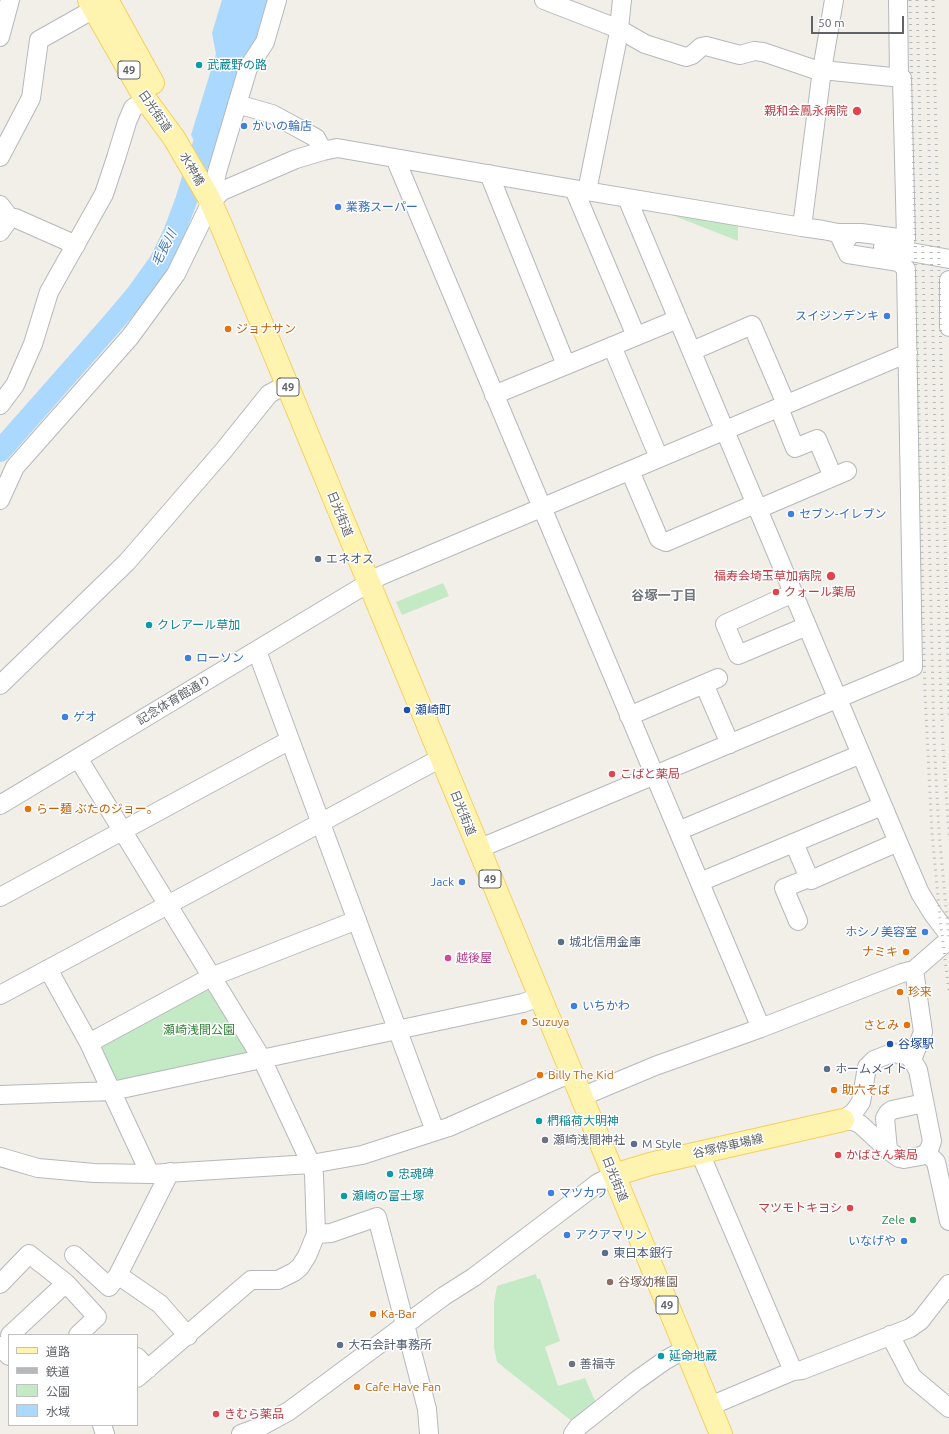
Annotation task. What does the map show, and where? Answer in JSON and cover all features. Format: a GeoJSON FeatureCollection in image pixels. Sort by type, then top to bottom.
{"type":"FeatureCollection","features":[{"type":"Feature","properties":{"kind":"main road","name":"日光街道"},"geometry":{"type":"LineString","coordinates":[[97,3],[146,100],[176,141]]}},
{"type":"Feature","properties":{"kind":"main road","name":"日光街道"},"geometry":{"type":"LineString","coordinates":[[97,3],[153,82],[168,114],[176,141]]}},
{"type":"Feature","properties":{"kind":"main road","name":"水神橋"},"geometry":{"type":"LineString","coordinates":[[176,141],[208,198]]}},
{"type":"Feature","properties":{"kind":"main road","name":"日光街道"},"geometry":{"type":"LineString","coordinates":[[208,198],[287,384],[539,997],[721,1434]]}},
{"type":"Feature","properties":{"kind":"main road","name":"谷塚停車場線"},"geometry":{"type":"LineString","coordinates":[[614,1175],[642,1166],[700,1152],[843,1120]]}},
{"type":"Feature","properties":{"kind":"street"},"geometry":{"type":"LineString","coordinates":[[0,37],[10,0]]}},
{"type":"Feature","properties":{"kind":"street"},"geometry":{"type":"LineString","coordinates":[[0,500],[15,467],[130,337],[168,286],[189,250],[217,172],[248,68],[265,42],[277,0]]}},
{"type":"Feature","properties":{"kind":"street"},"geometry":{"type":"LineString","coordinates":[[208,198],[296,159],[337,148],[838,233],[861,233],[906,239],[902,78],[822,71],[763,52],[754,51],[740,55],[706,46],[701,47],[692,55],[686,57],[645,44],[619,30],[544,0]]}},
{"type":"Feature","properties":{"kind":"street"},"geometry":{"type":"LineString","coordinates":[[622,0],[619,30],[580,190],[636,336]]}},
{"type":"Feature","properties":{"kind":"street"},"geometry":{"type":"LineString","coordinates":[[802,227],[822,71],[834,0]]}},
{"type":"Feature","properties":{"kind":"street"},"geometry":{"type":"LineString","coordinates":[[898,0],[899,78]]}},
{"type":"Feature","properties":{"kind":"street"},"geometry":{"type":"LineString","coordinates":[[0,157],[31,98],[39,40],[97,3]]}},
{"type":"Feature","properties":{"kind":"street"},"geometry":{"type":"LineString","coordinates":[[0,405],[15,385],[33,344],[49,292],[104,194],[127,122],[133,108],[146,100]]}},
{"type":"Feature","properties":{"kind":"street"},"geometry":{"type":"LineString","coordinates":[[237,104],[272,114],[298,128],[316,138],[323,151]]}},
{"type":"Feature","properties":{"kind":"street"},"geometry":{"type":"LineString","coordinates":[[395,158],[761,1028]]}},
{"type":"Feature","properties":{"kind":"street"},"geometry":{"type":"LineString","coordinates":[[489,174],[566,365]]}},
{"type":"Feature","properties":{"kind":"street"},"geometry":{"type":"LineString","coordinates":[[626,198],[920,893],[933,914],[949,935]]}},
{"type":"Feature","properties":{"kind":"street"},"geometry":{"type":"LineString","coordinates":[[3,218],[15,218],[76,245]]}},
{"type":"Feature","properties":{"kind":"street"},"geometry":{"type":"LineString","coordinates":[[838,233],[854,241],[949,259]]}},
{"type":"Feature","properties":{"kind":"street"},"geometry":{"type":"LineString","coordinates":[[478,849],[914,667],[906,269],[898,262],[848,254],[838,233]]}},
{"type":"Feature","properties":{"kind":"street"},"geometry":{"type":"LineString","coordinates":[[949,280],[949,328]]}},
{"type":"Feature","properties":{"kind":"street"},"geometry":{"type":"LineString","coordinates":[[494,395],[678,319]]}},
{"type":"Feature","properties":{"kind":"street"},"geometry":{"type":"LineString","coordinates":[[630,471],[659,538],[666,542],[840,474],[817,439],[795,448],[782,406],[752,324],[692,351]]}},
{"type":"Feature","properties":{"kind":"street"},"geometry":{"type":"LineString","coordinates":[[612,346],[659,458]]}},
{"type":"Feature","properties":{"kind":"street","name":"記念体育館通り"},"geometry":{"type":"LineString","coordinates":[[0,805],[380,576],[908,353]]}},
{"type":"Feature","properties":{"kind":"street"},"geometry":{"type":"LineString","coordinates":[[0,685],[127,562],[269,394],[287,384]]}},
{"type":"Feature","properties":{"kind":"street"},"geometry":{"type":"LineString","coordinates":[[793,594],[725,624],[738,655],[807,626]]}},
{"type":"Feature","properties":{"kind":"street"},"geometry":{"type":"LineString","coordinates":[[257,650],[320,824],[435,1131]]}},
{"type":"Feature","properties":{"kind":"street"},"geometry":{"type":"LineString","coordinates":[[629,716],[711,681],[730,744]]}},
{"type":"Feature","properties":{"kind":"street"},"geometry":{"type":"LineString","coordinates":[[0,897],[290,740]]}},
{"type":"Feature","properties":{"kind":"street"},"geometry":{"type":"LineString","coordinates":[[678,831],[861,754]]}},
{"type":"Feature","properties":{"kind":"street"},"geometry":{"type":"LineString","coordinates":[[78,758],[262,1060],[311,1164],[314,1174],[316,1234],[307,1256],[300,1267],[278,1280],[251,1280],[188,1336],[141,1368]]}},
{"type":"Feature","properties":{"kind":"street"},"geometry":{"type":"LineString","coordinates":[[2,990],[48,970],[441,758]]}},
{"type":"Feature","properties":{"kind":"street"},"geometry":{"type":"LineString","coordinates":[[700,882],[882,806]]}},
{"type":"Feature","properties":{"kind":"street"},"geometry":{"type":"LineString","coordinates":[[798,921],[784,888],[809,878],[811,880],[898,842]]}},
{"type":"Feature","properties":{"kind":"street"},"geometry":{"type":"LineString","coordinates":[[794,843],[809,878]]}},
{"type":"Feature","properties":{"kind":"street"},"geometry":{"type":"LineString","coordinates":[[89,1043],[212,977],[357,920]]}},
{"type":"Feature","properties":{"kind":"street"},"geometry":{"type":"LineString","coordinates":[[581,1097],[655,1066],[761,1028],[902,973],[914,970],[945,943],[949,942]]}},
{"type":"Feature","properties":{"kind":"street"},"geometry":{"type":"LineString","coordinates":[[48,970],[89,1043],[150,1174]]}},
{"type":"Feature","properties":{"kind":"street"},"geometry":{"type":"LineString","coordinates":[[912,1060],[922,1032],[914,970]]}},
{"type":"Feature","properties":{"kind":"street"},"geometry":{"type":"LineString","coordinates":[[0,1095],[112,1091],[523,1003],[539,997]]}},
{"type":"Feature","properties":{"kind":"street"},"geometry":{"type":"LineString","coordinates":[[892,1053],[904,1054],[912,1060],[918,1070],[932,1141],[926,1153],[921,1156],[904,1159],[899,1158],[860,1124],[853,1121],[843,1120],[854,1112],[860,1102],[867,1067],[874,1060],[892,1053]]}},
{"type":"Feature","properties":{"kind":"street"},"geometry":{"type":"LineString","coordinates":[[0,1157],[38,1168],[94,1173],[150,1174],[311,1164],[362,1156],[449,1127],[571,1073]]}},
{"type":"Feature","properties":{"kind":"street"},"geometry":{"type":"LineString","coordinates":[[888,1150],[885,1118],[888,1113],[892,1110],[924,1103]]}},
{"type":"Feature","properties":{"kind":"street"},"geometry":{"type":"LineString","coordinates":[[700,1152],[793,1371]]}},
{"type":"Feature","properties":{"kind":"street"},"geometry":{"type":"LineString","coordinates":[[926,1153],[936,1162],[949,1221]]}},
{"type":"Feature","properties":{"kind":"street"},"geometry":{"type":"LineString","coordinates":[[74,1255],[109,1287],[118,1275],[170,1172]]}},
{"type":"Feature","properties":{"kind":"street"},"geometry":{"type":"LineString","coordinates":[[241,1434],[266,1431],[289,1411],[348,1366],[444,1296],[474,1277],[594,1187],[614,1175]]}},
{"type":"Feature","properties":{"kind":"street"},"geometry":{"type":"LineString","coordinates":[[316,1234],[331,1233],[377,1216],[427,1410],[429,1434]]}},
{"type":"Feature","properties":{"kind":"street"},"geometry":{"type":"LineString","coordinates":[[0,1284],[29,1254],[66,1283],[97,1317],[79,1334]]}},
{"type":"Feature","properties":{"kind":"street"},"geometry":{"type":"LineString","coordinates":[[118,1275],[160,1304],[188,1336]]}},
{"type":"Feature","properties":{"kind":"street"},"geometry":{"type":"LineString","coordinates":[[12,1334],[66,1283]]}},
{"type":"Feature","properties":{"kind":"street"},"geometry":{"type":"LineString","coordinates":[[710,1406],[793,1371],[802,1370],[910,1328],[920,1321],[949,1284]]}},
{"type":"Feature","properties":{"kind":"street"},"geometry":{"type":"LineString","coordinates":[[890,1335],[912,1377],[949,1408]]}},
{"type":"Feature","properties":{"kind":"street"},"geometry":{"type":"LineString","coordinates":[[8,1338],[0,1346],[8,1355]]}},
{"type":"Feature","properties":{"kind":"street"},"geometry":{"type":"LineString","coordinates":[[574,1434],[578,1427],[636,1381],[664,1361],[685,1349]]}},
{"type":"Feature","properties":{"kind":"green space"},"geometry":{"type":"Polygon","coordinates":[[[667,213],[738,224],[738,241],[667,213]]]}},
{"type":"Feature","properties":{"kind":"green space"},"geometry":{"type":"Polygon","coordinates":[[[443,583],[449,596],[402,615],[396,602],[443,583]]]}},
{"type":"Feature","properties":{"kind":"green space","name":"瀬崎浅間公園"},"geometry":{"type":"Polygon","coordinates":[[[211,986],[251,1052],[116,1084],[99,1044],[211,986]]]}},
{"type":"Feature","properties":{"kind":"green space"},"geometry":{"type":"Polygon","coordinates":[[[536,1274],[537,1279],[540,1279],[560,1341],[545,1347],[558,1386],[585,1378],[597,1405],[573,1422],[497,1362],[494,1347],[494,1303],[497,1286],[536,1274]]]}},
{"type":"Feature","properties":{"kind":"water"},"geometry":{"type":"Polygon","coordinates":[[[222,0],[272,0],[213,175],[191,135],[216,54],[212,33],[222,0]]]}},
{"type":"Feature","properties":{"kind":"waterway","name":"毛長川"},"geometry":{"type":"LineString","coordinates":[[0,451],[110,326],[137,294],[160,262],[174,233],[186,201],[210,124]]}},
{"type":"Feature","properties":{"kind":"railway"},"geometry":{"type":"LineString","coordinates":[[910,0],[925,693],[932,833],[949,992]]}},
{"type":"Feature","properties":{"kind":"railway"},"geometry":{"type":"LineString","coordinates":[[917,0],[934,738],[939,832],[949,940]]}},
{"type":"Feature","properties":{"kind":"railway"},"geometry":{"type":"LineString","coordinates":[[926,0],[940,670],[943,748],[949,835]]}},
{"type":"Feature","properties":{"kind":"railway"},"geometry":{"type":"LineString","coordinates":[[933,0],[949,718]]}},
{"type":"Feature","properties":{"kind":"place","name":"武蔵野の路"},"geometry":{"type":"Point","coordinates":[199,65]}},
{"type":"Feature","properties":{"kind":"place","name":"親和会鳳永病院"},"geometry":{"type":"Point","coordinates":[857,111]}},
{"type":"Feature","properties":{"kind":"place","name":"かいの輪店"},"geometry":{"type":"Point","coordinates":[244,126]}},
{"type":"Feature","properties":{"kind":"place","name":"業務スーパー"},"geometry":{"type":"Point","coordinates":[338,207]}},
{"type":"Feature","properties":{"kind":"place","name":"スイジンデンキ"},"geometry":{"type":"Point","coordinates":[887,316]}},
{"type":"Feature","properties":{"kind":"place","name":"ジョナサン"},"geometry":{"type":"Point","coordinates":[228,329]}},
{"type":"Feature","properties":{"kind":"place","name":"セブン-イレブン"},"geometry":{"type":"Point","coordinates":[791,514]}},
{"type":"Feature","properties":{"kind":"place","name":"エネオス"},"geometry":{"type":"Point","coordinates":[318,559]}},
{"type":"Feature","properties":{"kind":"place","name":"福寿会埼玉草加病院"},"geometry":{"type":"Point","coordinates":[831,576]}},
{"type":"Feature","properties":{"kind":"place","name":"クォール薬局"},"geometry":{"type":"Point","coordinates":[776,592]}},
{"type":"Feature","properties":{"kind":"place","name":"クレアール草加"},"geometry":{"type":"Point","coordinates":[149,625]}},
{"type":"Feature","properties":{"kind":"place","name":"ローソン"},"geometry":{"type":"Point","coordinates":[188,658]}},
{"type":"Feature","properties":{"kind":"place","name":"瀬崎町"},"geometry":{"type":"Point","coordinates":[407,710]}},
{"type":"Feature","properties":{"kind":"place","name":"ゲオ"},"geometry":{"type":"Point","coordinates":[65,717]}},
{"type":"Feature","properties":{"kind":"place","name":"こばと薬局"},"geometry":{"type":"Point","coordinates":[612,774]}},
{"type":"Feature","properties":{"kind":"place","name":"らー麺 ぶたのジョー。"},"geometry":{"type":"Point","coordinates":[28,809]}},
{"type":"Feature","properties":{"kind":"place","name":"Jack"},"geometry":{"type":"Point","coordinates":[462,882]}},
{"type":"Feature","properties":{"kind":"place","name":"ホシノ美容室"},"geometry":{"type":"Point","coordinates":[925,932]}},
{"type":"Feature","properties":{"kind":"place","name":"城北信用金庫"},"geometry":{"type":"Point","coordinates":[561,942]}},
{"type":"Feature","properties":{"kind":"place","name":"ナミキ"},"geometry":{"type":"Point","coordinates":[906,952]}},
{"type":"Feature","properties":{"kind":"place","name":"越後屋"},"geometry":{"type":"Point","coordinates":[448,958]}},
{"type":"Feature","properties":{"kind":"place","name":"珍来"},"geometry":{"type":"Point","coordinates":[900,992]}},
{"type":"Feature","properties":{"kind":"place","name":"いちかわ"},"geometry":{"type":"Point","coordinates":[574,1006]}},
{"type":"Feature","properties":{"kind":"place","name":"Suzuya"},"geometry":{"type":"Point","coordinates":[524,1022]}},
{"type":"Feature","properties":{"kind":"place","name":"さとみ"},"geometry":{"type":"Point","coordinates":[907,1025]}},
{"type":"Feature","properties":{"kind":"place","name":"谷塚駅"},"geometry":{"type":"Point","coordinates":[890,1044]}},
{"type":"Feature","properties":{"kind":"place","name":"ホームメイト"},"geometry":{"type":"Point","coordinates":[827,1069]}},
{"type":"Feature","properties":{"kind":"place","name":"Billy The Kid"},"geometry":{"type":"Point","coordinates":[540,1075]}},
{"type":"Feature","properties":{"kind":"place","name":"助六そば"},"geometry":{"type":"Point","coordinates":[834,1090]}},
{"type":"Feature","properties":{"kind":"place","name":"椚稲荷大明神"},"geometry":{"type":"Point","coordinates":[539,1121]}},
{"type":"Feature","properties":{"kind":"place","name":"瀬崎浅間神社"},"geometry":{"type":"Point","coordinates":[545,1140]}},
{"type":"Feature","properties":{"kind":"place","name":"M Style"},"geometry":{"type":"Point","coordinates":[634,1144]}},
{"type":"Feature","properties":{"kind":"place","name":"かばさん薬局"},"geometry":{"type":"Point","coordinates":[838,1155]}},
{"type":"Feature","properties":{"kind":"place","name":"忠魂碑"},"geometry":{"type":"Point","coordinates":[390,1174]}},
{"type":"Feature","properties":{"kind":"place","name":"マツカワ"},"geometry":{"type":"Point","coordinates":[551,1193]}},
{"type":"Feature","properties":{"kind":"place","name":"瀬崎の富士塚"},"geometry":{"type":"Point","coordinates":[344,1196]}},
{"type":"Feature","properties":{"kind":"place","name":"マツモトキヨシ"},"geometry":{"type":"Point","coordinates":[850,1208]}},
{"type":"Feature","properties":{"kind":"place","name":"Zele"},"geometry":{"type":"Point","coordinates":[913,1220]}},
{"type":"Feature","properties":{"kind":"place","name":"アクアマリン"},"geometry":{"type":"Point","coordinates":[567,1235]}},
{"type":"Feature","properties":{"kind":"place","name":"いなげや"},"geometry":{"type":"Point","coordinates":[904,1241]}},
{"type":"Feature","properties":{"kind":"place","name":"東日本銀行"},"geometry":{"type":"Point","coordinates":[605,1253]}},
{"type":"Feature","properties":{"kind":"place","name":"谷塚幼稚園"},"geometry":{"type":"Point","coordinates":[610,1282]}},
{"type":"Feature","properties":{"kind":"place","name":"Ka-Bar"},"geometry":{"type":"Point","coordinates":[373,1314]}},
{"type":"Feature","properties":{"kind":"place","name":"大石会計事務所"},"geometry":{"type":"Point","coordinates":[340,1345]}},
{"type":"Feature","properties":{"kind":"place","name":"延命地蔵"},"geometry":{"type":"Point","coordinates":[661,1356]}},
{"type":"Feature","properties":{"kind":"place","name":"善福寺"},"geometry":{"type":"Point","coordinates":[572,1364]}},
{"type":"Feature","properties":{"kind":"place","name":"Cafe Have Fan"},"geometry":{"type":"Point","coordinates":[357,1387]}},
{"type":"Feature","properties":{"kind":"place","name":"きむら薬品"},"geometry":{"type":"Point","coordinates":[216,1414]}},
{"type":"Feature","properties":{"kind":"district","name":"谷塚一丁目"},"geometry":{"type":"Point","coordinates":[664,596]}}]}
